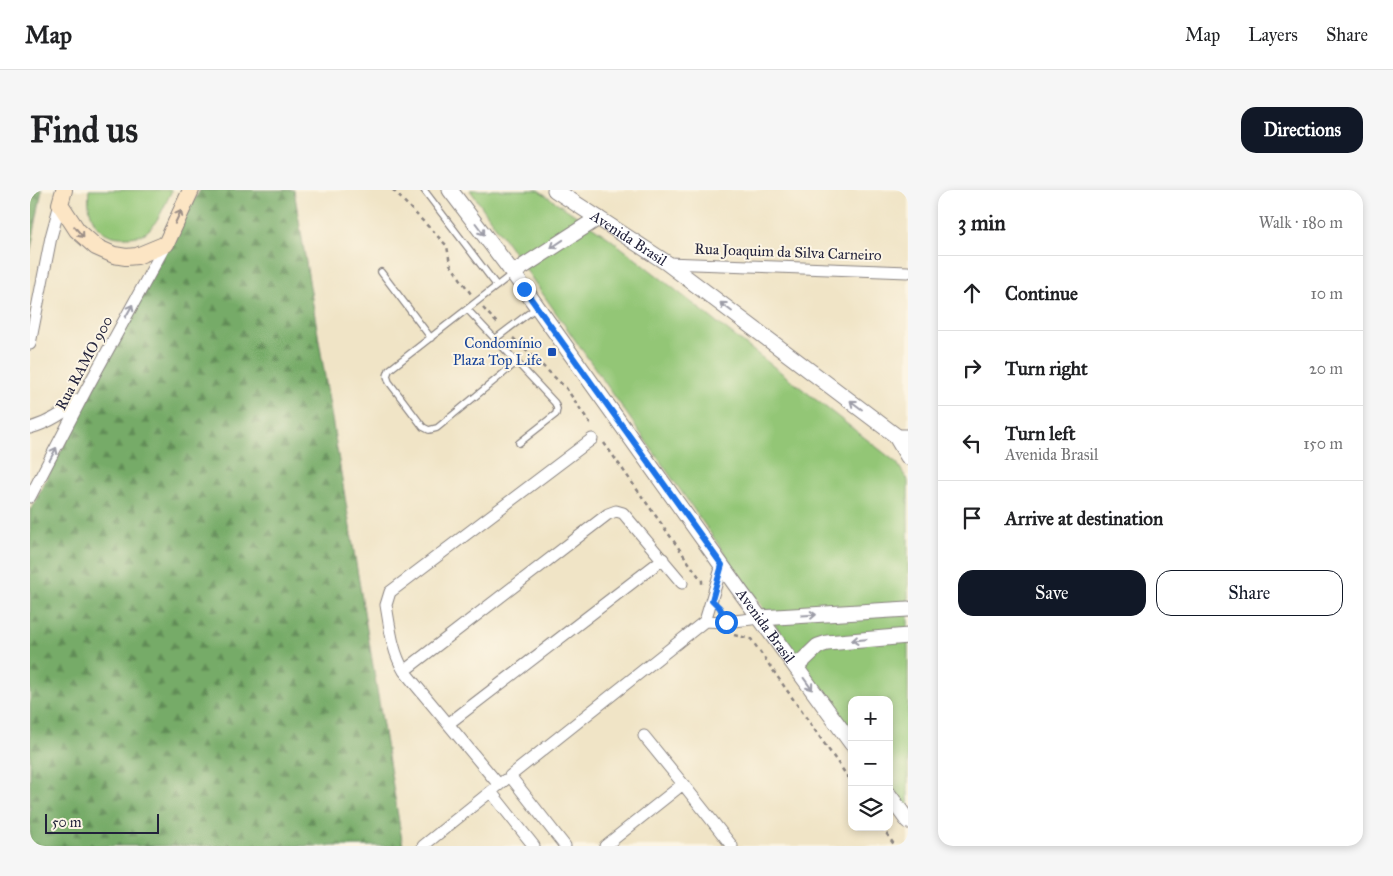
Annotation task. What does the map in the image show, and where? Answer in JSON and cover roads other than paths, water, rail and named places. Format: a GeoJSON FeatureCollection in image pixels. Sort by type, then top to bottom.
{"type":"FeatureCollection","features":[{"type":"Feature","properties":{"kind":"main road"},"geometry":{"type":"LineString","coordinates":[[62,197],[77,230],[86,240],[104,252],[126,257],[138,256],[166,244],[191,190]]}},
{"type":"Feature","properties":{"kind":"street","name":"Avenida Brasil"},"geometry":{"type":"LineString","coordinates":[[450,190],[513,273],[850,741]]}},
{"type":"Feature","properties":{"kind":"street","name":"Avenida Brasil"},"geometry":{"type":"LineString","coordinates":[[555,190],[667,263],[901,435],[908,457]]}},
{"type":"Feature","properties":{"kind":"street"},"geometry":{"type":"LineString","coordinates":[[30,344],[51,237],[62,197]]}},
{"type":"Feature","properties":{"kind":"street"},"geometry":{"type":"LineString","coordinates":[[513,273],[598,218]]}},
{"type":"Feature","properties":{"kind":"street","name":"Rua RAMO 900"},"geometry":{"type":"LineString","coordinates":[[30,497],[166,244]]}},
{"type":"Feature","properties":{"kind":"street","name":"Rua Joaquim da Silva Carneiro"},"geometry":{"type":"LineString","coordinates":[[667,263],[908,272]]}},
{"type":"Feature","properties":{"kind":"street"},"geometry":{"type":"LineString","coordinates":[[30,428],[54,418],[72,406],[86,390]]}},
{"type":"Feature","properties":{"kind":"street"},"geometry":{"type":"LineString","coordinates":[[534,846],[495,788],[448,724],[397,660],[386,605],[390,592],[592,439]]}},
{"type":"Feature","properties":{"kind":"street"},"geometry":{"type":"LineString","coordinates":[[404,671],[608,514],[616,511],[623,513],[682,583]]}},
{"type":"Feature","properties":{"kind":"street"},"geometry":{"type":"LineString","coordinates":[[448,724],[663,559]]}},
{"type":"Feature","properties":{"kind":"street"},"geometry":{"type":"LineString","coordinates":[[423,846],[705,621],[722,565]]}},
{"type":"Feature","properties":{"kind":"street"},"geometry":{"type":"LineString","coordinates":[[705,621],[726,622],[760,618],[908,609]]}},
{"type":"Feature","properties":{"kind":"street"},"geometry":{"type":"LineString","coordinates":[[796,667],[818,646],[827,643],[908,636]]}},
{"type":"Feature","properties":{"kind":"street"},"geometry":{"type":"LineString","coordinates":[[644,736],[732,846]]}},
{"type":"Feature","properties":{"kind":"street"},"geometry":{"type":"LineString","coordinates":[[510,776],[565,846]]}},
{"type":"Feature","properties":{"kind":"street"},"geometry":{"type":"LineString","coordinates":[[605,846],[683,784]]}},
{"type":"Feature","properties":{"kind":"street"},"geometry":{"type":"LineString","coordinates":[[893,800],[908,821]]}},
{"type":"Feature","properties":{"kind":"lane"},"geometry":{"type":"LineString","coordinates":[[424,190],[497,286]]}},
{"type":"Feature","properties":{"kind":"lane"},"geometry":{"type":"LineString","coordinates":[[381,272],[431,338]]}},
{"type":"Feature","properties":{"kind":"lane"},"geometry":{"type":"LineString","coordinates":[[513,273],[389,370],[387,376],[388,382],[423,427],[429,430],[437,428],[517,362]]}},
{"type":"Feature","properties":{"kind":"lane"},"geometry":{"type":"LineString","coordinates":[[495,339],[537,307]]}},
{"type":"Feature","properties":{"kind":"lane"},"geometry":{"type":"LineString","coordinates":[[467,310],[555,403],[557,408],[556,414],[519,443]]}},
{"type":"Feature","properties":{"kind":"place","name":"Condomínio Plaza Top Life"},"geometry":{"type":"Point","coordinates":[552,352]}}]}
